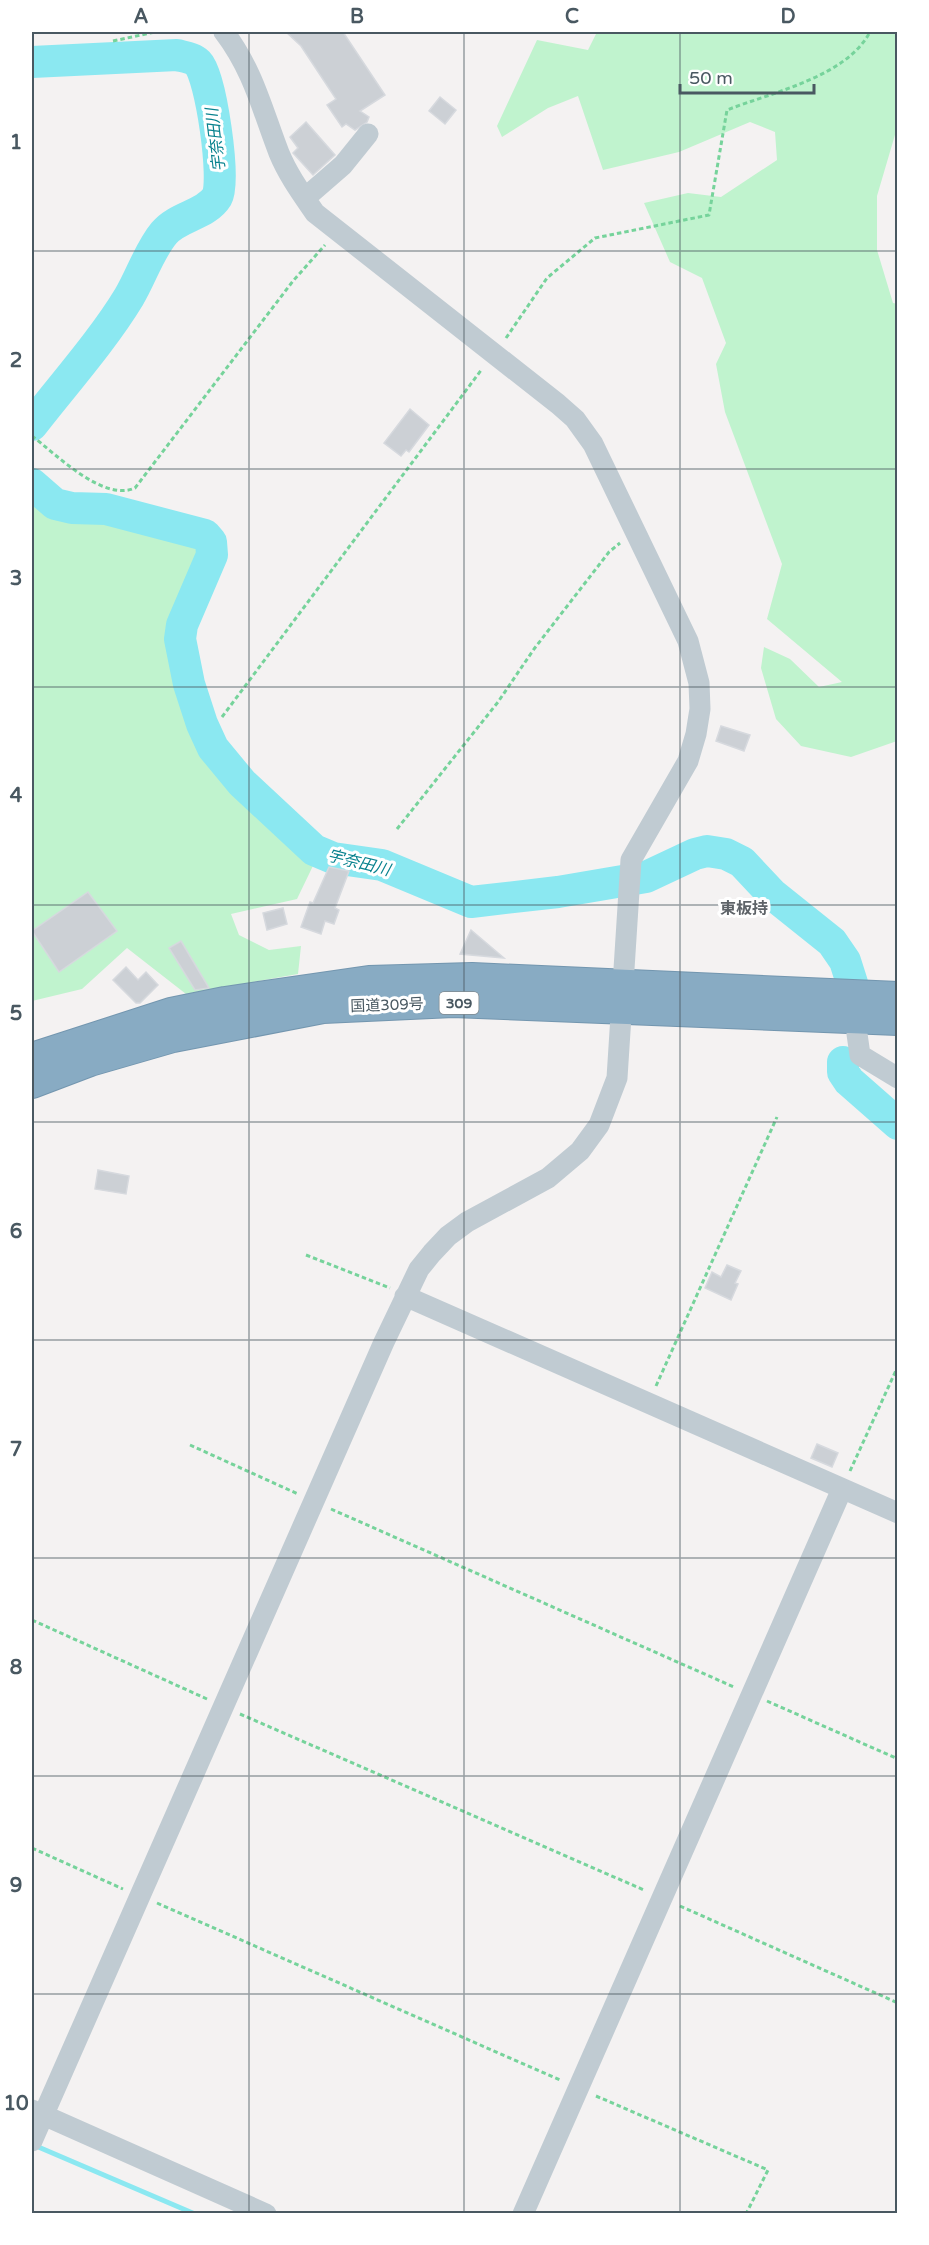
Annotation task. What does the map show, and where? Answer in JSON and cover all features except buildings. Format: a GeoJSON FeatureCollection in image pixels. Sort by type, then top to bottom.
{"type":"FeatureCollection","features":[{"type":"Feature","properties":{"kind":"highway","name":"国道309号"},"geometry":{"type":"LineString","coordinates":[[32,1058],[171,1013],[225,1002],[358,982],[472,978],[623,996],[859,1007],[897,1020]]}},
{"type":"Feature","properties":{"kind":"highway","name":"国道309号"},"geometry":{"type":"LineString","coordinates":[[32,1083],[90,1061],[173,1036],[322,1008],[623,996]]}},
{"type":"Feature","properties":{"kind":"highway","name":"国道309号"},"geometry":{"type":"LineString","coordinates":[[859,1007],[897,997]]}},
{"type":"Feature","properties":{"kind":"street"},"geometry":{"type":"LineString","coordinates":[[32,2141],[37,2113],[140,1896],[405,1296],[419,1269],[448,1236],[467,1222],[548,1178],[580,1151],[606,1109],[617,1078],[631,860],[688,761],[700,709],[697,675],[688,641],[601,459],[575,419],[494,353],[336,232],[315,213],[280,154],[250,70],[224,32]]}},
{"type":"Feature","properties":{"kind":"street"},"geometry":{"type":"LineString","coordinates":[[305,198],[343,165],[368,135]]}},
{"type":"Feature","properties":{"kind":"street"},"geometry":{"type":"LineString","coordinates":[[859,1007],[857,1034],[860,1055],[897,1078]]}},
{"type":"Feature","properties":{"kind":"street"},"geometry":{"type":"LineString","coordinates":[[405,1296],[897,1513]]}},
{"type":"Feature","properties":{"kind":"street"},"geometry":{"type":"LineString","coordinates":[[523,2214],[842,1489]]}},
{"type":"Feature","properties":{"kind":"street"},"geometry":{"type":"LineString","coordinates":[[37,2113],[266,2214]]}},
{"type":"Feature","properties":{"kind":"path"},"geometry":{"type":"LineString","coordinates":[[113,41],[155,32]]}},
{"type":"Feature","properties":{"kind":"path"},"geometry":{"type":"LineString","coordinates":[[222,717],[532,302],[547,278],[595,237],[709,215],[727,110],[832,70],[862,47],[870,32]]}},
{"type":"Feature","properties":{"kind":"path"},"geometry":{"type":"LineString","coordinates":[[32,436],[100,487],[125,492],[135,488],[294,281],[336,232]]}},
{"type":"Feature","properties":{"kind":"path"},"geometry":{"type":"LineString","coordinates":[[397,829],[498,702],[534,649],[609,552],[636,532]]}},
{"type":"Feature","properties":{"kind":"path"},"geometry":{"type":"LineString","coordinates":[[648,1403],[777,1117]]}},
{"type":"Feature","properties":{"kind":"path"},"geometry":{"type":"LineString","coordinates":[[306,1255],[405,1296]]}},
{"type":"Feature","properties":{"kind":"path"},"geometry":{"type":"LineString","coordinates":[[842,1489],[897,1366]]}},
{"type":"Feature","properties":{"kind":"path"},"geometry":{"type":"LineString","coordinates":[[190,1445],[897,1759]]}},
{"type":"Feature","properties":{"kind":"path"},"geometry":{"type":"LineString","coordinates":[[32,1620],[897,2003]]}},
{"type":"Feature","properties":{"kind":"path"},"geometry":{"type":"LineString","coordinates":[[32,1848],[768,2170],[746,2214]]}},
{"type":"Feature","properties":{"kind":"green space"},"geometry":{"type":"Polygon","coordinates":[[[597,32],[897,32],[897,128],[877,196],[877,250],[893,303],[898,304],[897,741],[851,757],[801,746],[776,719],[761,668],[764,647],[790,659],[819,687],[842,682],[767,619],[782,564],[725,412],[716,364],[726,343],[702,278],[670,262],[644,203],[688,193],[721,197],[777,160],[775,132],[750,122],[679,152],[603,170],[578,96],[548,108],[502,137],[497,126],[537,40],[588,50],[597,32]]]}},
{"type":"Feature","properties":{"kind":"green space"},"geometry":{"type":"Polygon","coordinates":[[[32,491],[43,504],[59,513],[99,522],[194,530],[204,535],[210,544],[216,557],[187,630],[201,714],[217,755],[281,816],[323,845],[297,899],[231,914],[239,935],[269,950],[301,946],[298,974],[186,994],[127,948],[82,989],[32,1001],[32,491]]]}},
{"type":"Feature","properties":{"kind":"waterway","name":"宇奈田川"},"geometry":{"type":"LineString","coordinates":[[32,62],[177,55],[194,60],[203,72],[208,87],[216,129],[220,172],[217,197],[206,208],[170,227],[164,233],[119,313],[32,425]]}},
{"type":"Feature","properties":{"kind":"waterway","name":"宇奈田川"},"geometry":{"type":"LineString","coordinates":[[32,484],[55,504],[72,508],[106,509],[205,535],[211,542],[212,555],[182,625],[180,639],[189,684],[202,724],[213,748],[242,783],[314,850],[333,858],[382,865],[471,902],[558,892],[646,877],[695,854],[707,851],[726,854],[742,862],[772,894],[832,942],[845,961],[852,983]]}},
{"type":"Feature","properties":{"kind":"waterway","name":"宇奈田川"},"geometry":{"type":"LineString","coordinates":[[843,1062],[843,1072],[849,1081],[898,1124]]}},
{"type":"Feature","properties":{"kind":"waterway"},"geometry":{"type":"LineString","coordinates":[[36,2146],[195,2214]]}},
{"type":"Feature","properties":{"kind":"district","name":"東板持"},"geometry":{"type":"Point","coordinates":[744,908]}}]}
